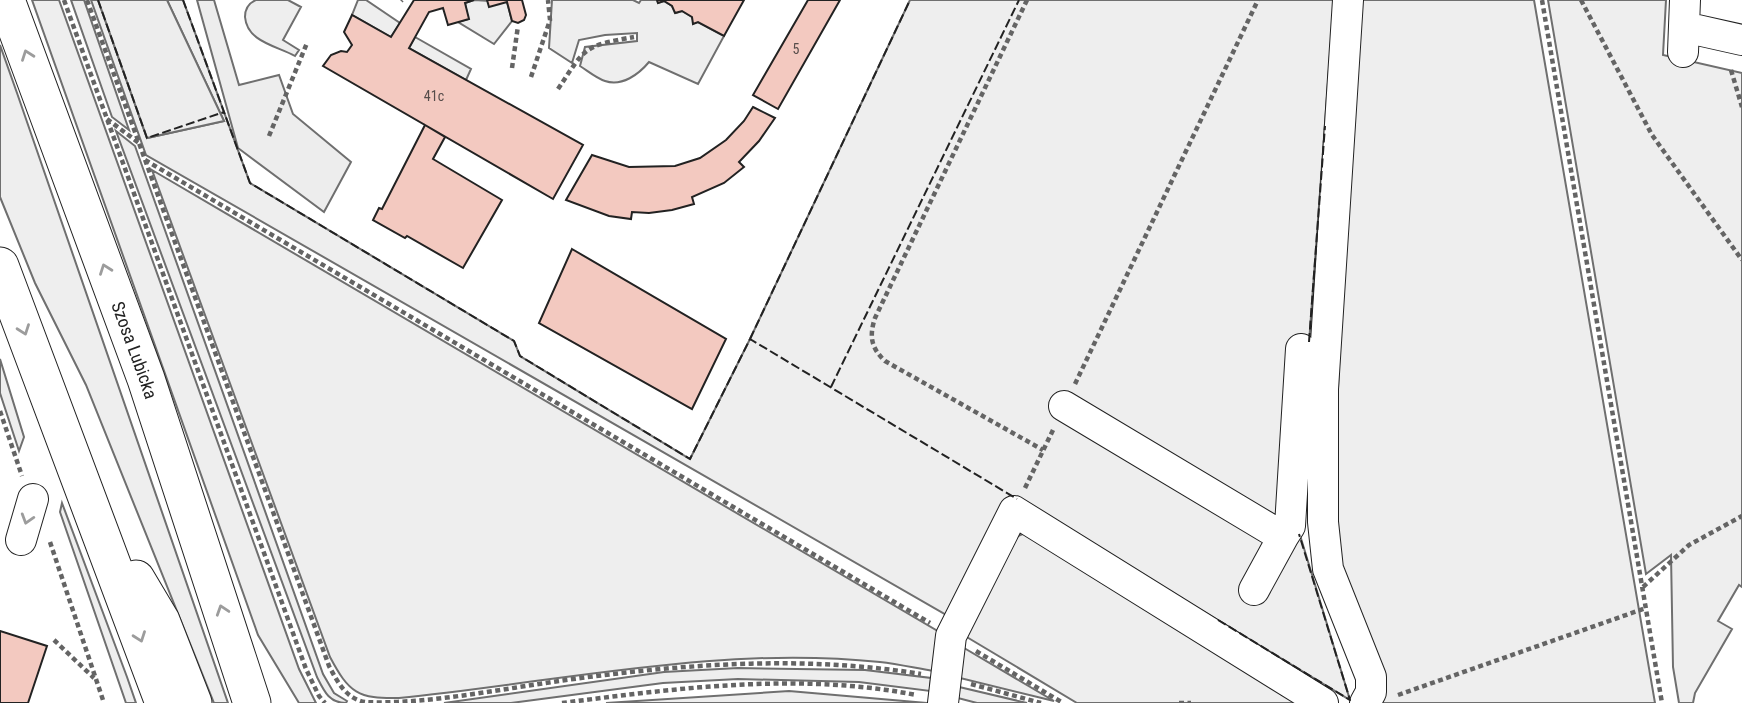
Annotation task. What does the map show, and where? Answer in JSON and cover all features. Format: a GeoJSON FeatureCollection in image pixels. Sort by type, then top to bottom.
{"type":"FeatureCollection","features":[{"type":"Feature","properties":{"kind":"main road","name":"Szosa Lubicka"},"geometry":{"type":"LineString","coordinates":[[6,0],[146,379],[248,689]]}},
{"type":"Feature","properties":{"kind":"main road"},"geometry":{"type":"LineString","coordinates":[[0,266],[171,703]]}},
{"type":"Feature","properties":{"kind":"main road"},"geometry":{"type":"LineString","coordinates":[[248,689],[272,703]]}},
{"type":"Feature","properties":{"kind":"street"},"geometry":{"type":"LineString","coordinates":[[1348,0],[1323,389],[1323,522],[1328,569],[1371,677],[1371,692],[1376,701]]}},
{"type":"Feature","properties":{"kind":"street"},"geometry":{"type":"LineString","coordinates":[[1684,27],[1742,40]]}},
{"type":"Feature","properties":{"kind":"street"},"geometry":{"type":"LineString","coordinates":[[1254,590],[1290,526],[1301,349]]}},
{"type":"Feature","properties":{"kind":"street"},"geometry":{"type":"LineString","coordinates":[[1064,406],[1283,537]]}},
{"type":"Feature","properties":{"kind":"street"},"geometry":{"type":"LineString","coordinates":[[29,492],[34,537]]}},
{"type":"Feature","properties":{"kind":"street"},"geometry":{"type":"LineString","coordinates":[[943,694],[951,636],[1014,511],[1323,703]]}},
{"type":"Feature","properties":{"kind":"path"},"geometry":{"type":"LineString","coordinates":[[64,0],[306,669],[319,696],[326,703]]}},
{"type":"Feature","properties":{"kind":"path"},"geometry":{"type":"LineString","coordinates":[[88,0],[329,666],[344,690],[359,702],[382,703],[664,668],[810,663],[867,665],[943,694]]}},
{"type":"Feature","properties":{"kind":"path"},"geometry":{"type":"LineString","coordinates":[[531,77],[550,20],[548,0]]}},
{"type":"Feature","properties":{"kind":"path"},"geometry":{"type":"LineString","coordinates":[[1027,0],[871,331],[876,352],[886,361],[1043,450]]}},
{"type":"Feature","properties":{"kind":"path"},"geometry":{"type":"LineString","coordinates":[[1014,511],[1258,0]]}},
{"type":"Feature","properties":{"kind":"path"},"geometry":{"type":"LineString","coordinates":[[1542,0],[1662,703]]}},
{"type":"Feature","properties":{"kind":"path"},"geometry":{"type":"LineString","coordinates":[[1581,0],[1651,135],[1742,260]]}},
{"type":"Feature","properties":{"kind":"path"},"geometry":{"type":"LineString","coordinates":[[512,68],[518,26]]}},
{"type":"Feature","properties":{"kind":"path"},"geometry":{"type":"LineString","coordinates":[[558,89],[580,56],[590,47],[634,37]]}},
{"type":"Feature","properties":{"kind":"path"},"geometry":{"type":"LineString","coordinates":[[269,136],[307,43]]}},
{"type":"Feature","properties":{"kind":"path"},"geometry":{"type":"LineString","coordinates":[[1731,70],[1742,107]]}},
{"type":"Feature","properties":{"kind":"path"},"geometry":{"type":"LineString","coordinates":[[106,118],[139,143]]}},
{"type":"Feature","properties":{"kind":"path"},"geometry":{"type":"LineString","coordinates":[[145,160],[1063,703]]}},
{"type":"Feature","properties":{"kind":"path"},"geometry":{"type":"LineString","coordinates":[[0,411],[29,492]]}},
{"type":"Feature","properties":{"kind":"path"},"geometry":{"type":"LineString","coordinates":[[1642,587],[1689,545],[1742,516]]}},
{"type":"Feature","properties":{"kind":"path"},"geometry":{"type":"LineString","coordinates":[[34,537],[104,703]]}},
{"type":"Feature","properties":{"kind":"path"},"geometry":{"type":"LineString","coordinates":[[1376,701],[1646,608]]}},
{"type":"Feature","properties":{"kind":"path"},"geometry":{"type":"LineString","coordinates":[[54,640],[96,680]]}},
{"type":"Feature","properties":{"kind":"path"},"geometry":{"type":"LineString","coordinates":[[562,703],[665,690],[788,684],[1041,703]]}},
{"type":"Feature","properties":{"kind":"path"},"geometry":{"type":"LineString","coordinates":[[1179,703],[1191,703]]}},
{"type":"Feature","properties":{"kind":"shaded area"},"geometry":{"type":"Polygon","coordinates":[[[32,0],[59,0],[299,669],[316,703],[299,703],[258,635],[32,0]]]}},
{"type":"Feature","properties":{"kind":"shaded area"},"geometry":{"type":"Polygon","coordinates":[[[71,0],[84,0],[129,130],[112,117],[71,0]]]}},
{"type":"Feature","properties":{"kind":"shaded area"},"geometry":{"type":"Polygon","coordinates":[[[91,0],[98,0],[147,138],[224,121],[167,0],[183,0],[250,183],[514,341],[520,356],[690,459],[750,339],[910,0],[1334,0],[1296,522],[1350,700],[1010,495],[950,617],[146,155],[91,0]]]}},
{"type":"Feature","properties":{"kind":"shaded area"},"geometry":{"type":"Polygon","coordinates":[[[98,0],[167,0],[224,121],[147,138],[98,0]]]}},
{"type":"Feature","properties":{"kind":"shaded area"},"geometry":{"type":"Polygon","coordinates":[[[197,0],[214,0],[239,85],[279,75],[293,114],[351,162],[324,212],[238,148],[197,0]]]}},
{"type":"Feature","properties":{"kind":"shaded area"},"geometry":{"type":"Polygon","coordinates":[[[256,0],[288,0],[301,7],[283,40],[299,50],[295,56],[264,42],[251,32],[245,14],[256,0]]]}},
{"type":"Feature","properties":{"kind":"shaded area"},"geometry":{"type":"Polygon","coordinates":[[[358,0],[366,0],[400,23],[391,37],[352,15],[358,0]]]}},
{"type":"Feature","properties":{"kind":"shaded area"},"geometry":{"type":"Polygon","coordinates":[[[474,0],[507,2],[512,21],[494,44],[458,22],[468,19],[465,3],[474,0]]]}},
{"type":"Feature","properties":{"kind":"shaded area"},"geometry":{"type":"Polygon","coordinates":[[[552,0],[633,0],[639,3],[641,0],[657,0],[658,3],[664,1],[672,6],[676,13],[682,11],[692,17],[694,23],[698,22],[724,36],[698,84],[649,62],[624,81],[605,81],[580,66],[585,47],[637,41],[637,33],[579,40],[572,63],[549,48],[552,0]]]}},
{"type":"Feature","properties":{"kind":"shaded area"},"geometry":{"type":"Polygon","coordinates":[[[1355,0],[1534,0],[1655,703],[1375,703],[1331,548],[1355,0]]]}},
{"type":"Feature","properties":{"kind":"shaded area"},"geometry":{"type":"Polygon","coordinates":[[[1548,0],[1666,0],[1663,55],[1742,73],[1742,587],[1739,585],[1718,621],[1732,629],[1695,693],[1693,703],[1679,703],[1673,667],[1671,555],[1646,574],[1548,0]]]}},
{"type":"Feature","properties":{"kind":"shaded area"},"geometry":{"type":"Polygon","coordinates":[[[415,37],[471,69],[466,80],[409,48],[415,37]]]}},
{"type":"Feature","properties":{"kind":"shaded area"},"geometry":{"type":"Polygon","coordinates":[[[0,45],[228,703],[214,703],[86,385],[35,283],[0,197],[0,45]]]}},
{"type":"Feature","properties":{"kind":"shaded area"},"geometry":{"type":"Polygon","coordinates":[[[116,131],[135,146],[323,674],[334,693],[347,701],[346,703],[331,698],[317,677],[116,131]]]}},
{"type":"Feature","properties":{"kind":"shaded area"},"geometry":{"type":"Polygon","coordinates":[[[152,170],[941,633],[933,671],[880,662],[759,658],[639,668],[399,698],[374,697],[356,691],[343,679],[330,657],[152,170]]]}},
{"type":"Feature","properties":{"kind":"shaded area"},"geometry":{"type":"Polygon","coordinates":[[[0,359],[24,437],[19,451],[0,393],[0,359]]]}},
{"type":"Feature","properties":{"kind":"shaded area"},"geometry":{"type":"Polygon","coordinates":[[[62,503],[136,703],[126,703],[60,512],[62,503]]]}},
{"type":"Feature","properties":{"kind":"shaded area"},"geometry":{"type":"Polygon","coordinates":[[[1025,533],[1303,703],[1077,703],[960,633],[1009,540],[1025,533]]]}},
{"type":"Feature","properties":{"kind":"shaded area"},"geometry":{"type":"Polygon","coordinates":[[[959,645],[1054,701],[956,677],[959,645]]]}},
{"type":"Feature","properties":{"kind":"shaded area"},"geometry":{"type":"Polygon","coordinates":[[[738,668],[865,670],[931,678],[930,691],[859,682],[738,679],[663,683],[511,703],[444,703],[664,672],[738,668]]]}},
{"type":"Feature","properties":{"kind":"shaded area"},"geometry":{"type":"Polygon","coordinates":[[[955,686],[1027,703],[977,703],[954,697],[955,686]]]}},
{"type":"Feature","properties":{"kind":"shaded area"},"geometry":{"type":"Polygon","coordinates":[[[789,691],[927,703],[606,703],[789,691]]]}},
{"type":"Feature","properties":{"kind":"building"},"geometry":{"type":"Polygon","coordinates":[[[414,0],[474,0],[465,3],[469,19],[448,25],[443,8],[429,12],[409,48],[583,145],[553,199],[323,66],[331,55],[347,52],[352,45],[344,32],[352,15],[391,37],[414,0]]]}},
{"type":"Feature","properties":{"kind":"building"},"geometry":{"type":"Polygon","coordinates":[[[487,0],[522,0],[526,15],[524,20],[518,23],[512,21],[507,2],[489,7],[487,0]]]}},
{"type":"Feature","properties":{"kind":"building"},"geometry":{"type":"Polygon","coordinates":[[[657,0],[744,0],[724,36],[698,22],[693,24],[692,17],[682,11],[675,13],[672,6],[664,1],[658,3],[657,0]]]}},
{"type":"Feature","properties":{"kind":"building"},"geometry":{"type":"Polygon","coordinates":[[[808,0],[840,0],[778,109],[753,95],[808,0]]]}},
{"type":"Feature","properties":{"kind":"building"},"geometry":{"type":"Polygon","coordinates":[[[753,107],[775,118],[759,141],[739,162],[744,167],[724,183],[692,197],[694,204],[649,213],[632,212],[631,219],[609,216],[566,200],[592,155],[629,167],[675,166],[700,158],[726,140],[753,107]]]}},
{"type":"Feature","properties":{"kind":"building"},"geometry":{"type":"Polygon","coordinates":[[[425,125],[445,137],[433,159],[502,200],[463,268],[373,220],[379,208],[382,209],[425,125]]]}},
{"type":"Feature","properties":{"kind":"building"},"geometry":{"type":"Polygon","coordinates":[[[572,249],[726,339],[692,409],[539,323],[572,249]]]}},
{"type":"Feature","properties":{"kind":"building"},"geometry":{"type":"Polygon","coordinates":[[[0,631],[47,646],[28,703],[0,703],[0,631]]]}},
{"type":"Feature","properties":{"kind":"fence"},"geometry":{"type":"LineString","coordinates":[[98,0],[147,138],[224,112]]}},
{"type":"Feature","properties":{"kind":"fence"},"geometry":{"type":"LineString","coordinates":[[183,0],[250,183],[514,341],[520,356],[690,459],[750,339],[1017,499]]}},
{"type":"Feature","properties":{"kind":"fence"},"geometry":{"type":"LineString","coordinates":[[750,339],[910,0]]}},
{"type":"Feature","properties":{"kind":"fence"},"geometry":{"type":"LineString","coordinates":[[831,387],[1019,0]]}},
{"type":"Feature","properties":{"kind":"fence"},"geometry":{"type":"LineString","coordinates":[[1309,342],[1325,126]]}},
{"type":"Feature","properties":{"kind":"fence"},"geometry":{"type":"LineString","coordinates":[[1218,620],[1350,700],[1299,534]]}}]}
